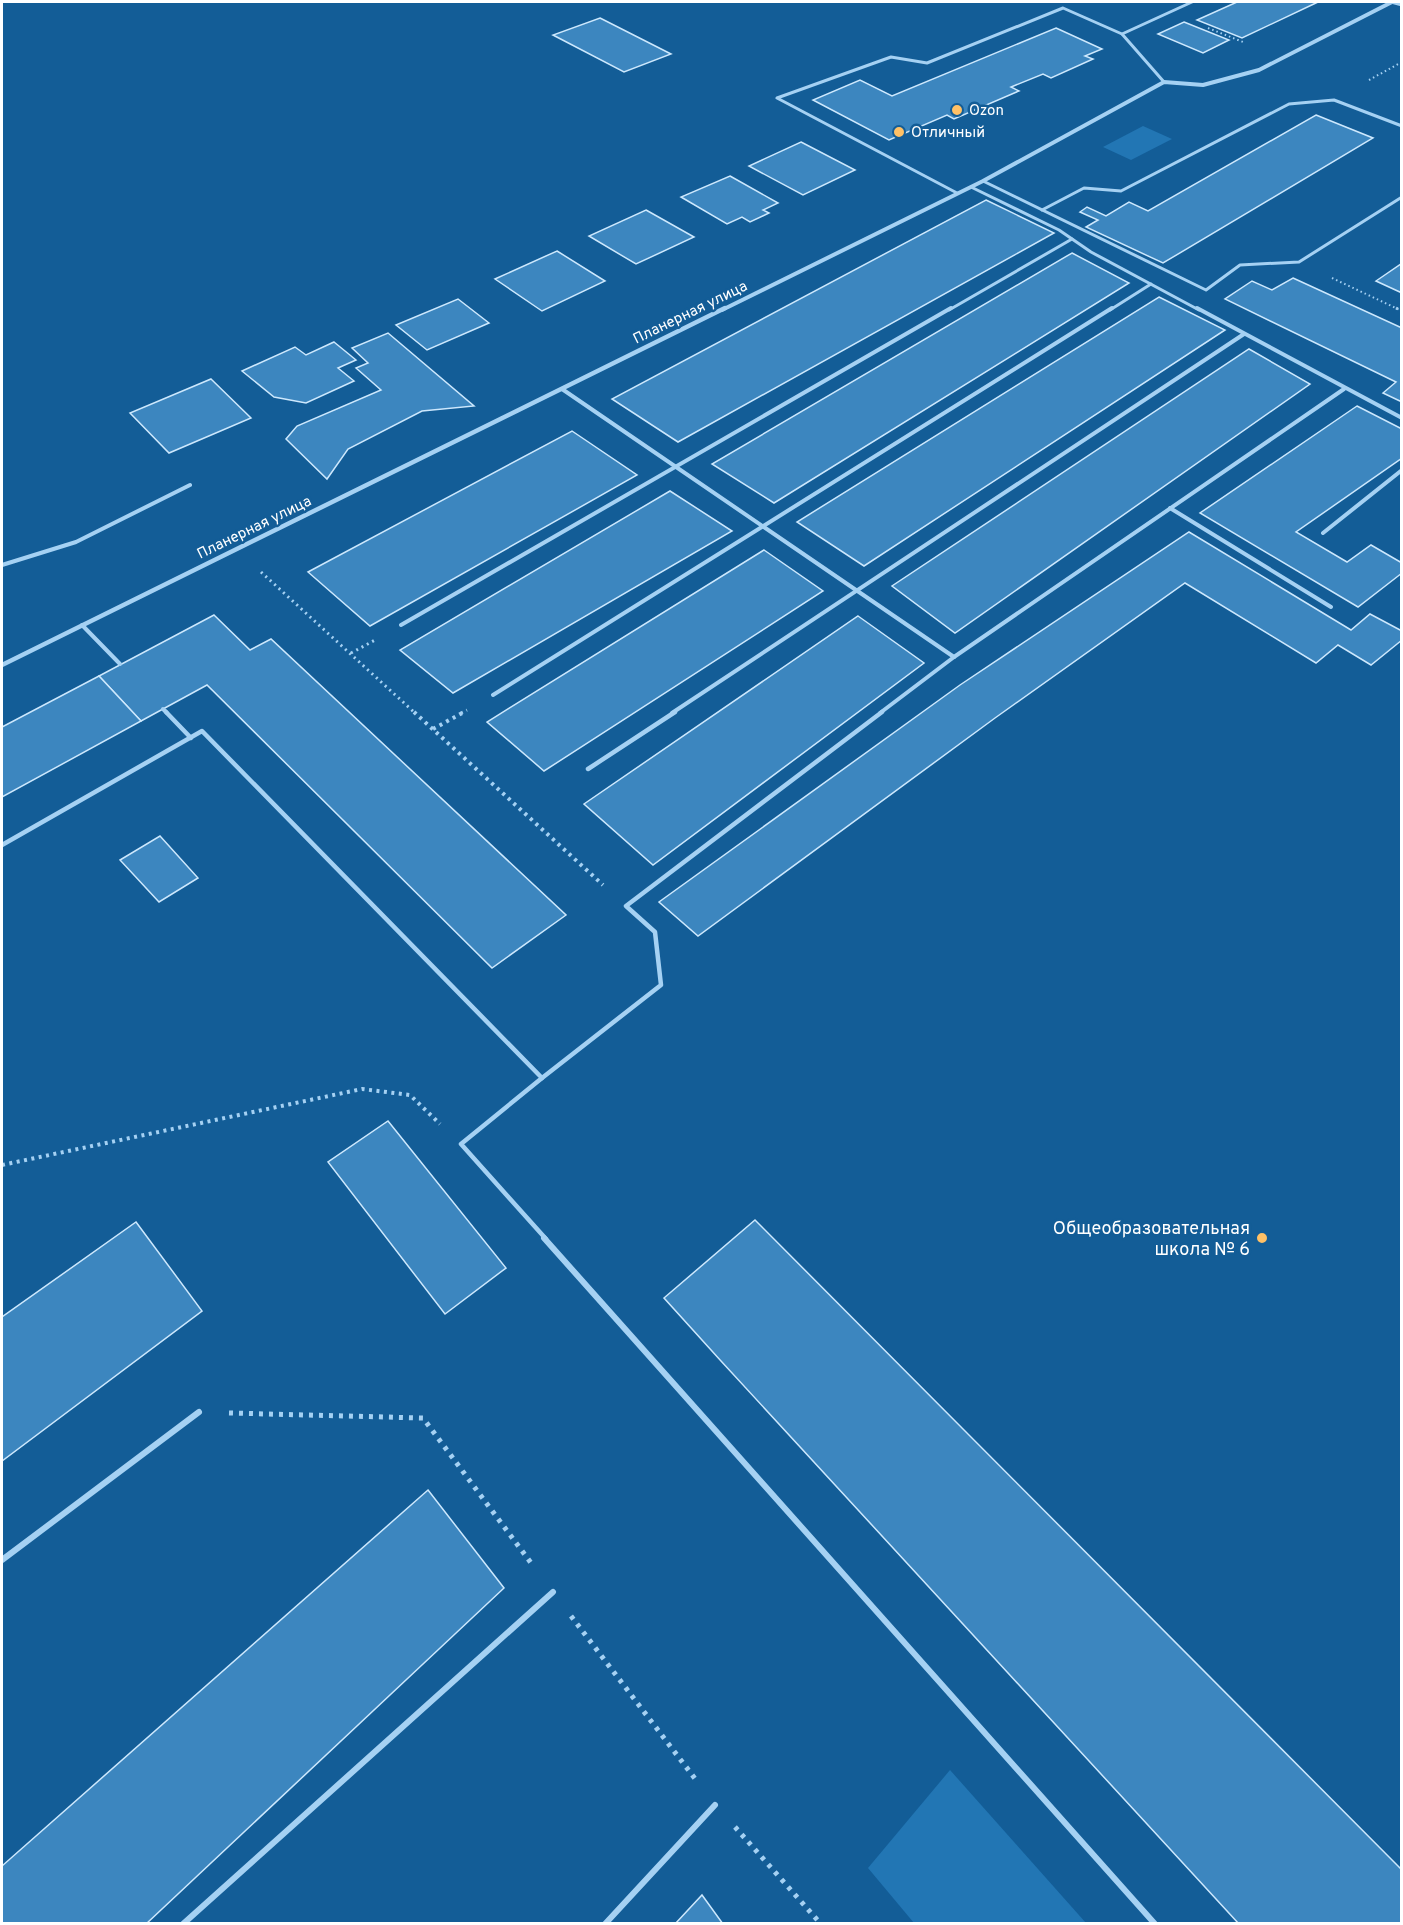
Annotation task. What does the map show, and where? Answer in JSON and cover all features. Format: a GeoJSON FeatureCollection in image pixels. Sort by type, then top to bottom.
{"type":"FeatureCollection","features":[{"type":"Feature","properties":{"kind":"street"},"geometry":{"type":"LineString","coordinates":[[1164,82],[1203,85],[1259,70],[1392,2]]}},
{"type":"Feature","properties":{"kind":"street","name":"Планерная улица"},"geometry":{"type":"LineString","coordinates":[[2,665],[971,187],[1164,82]]}},
{"type":"Feature","properties":{"kind":"lane"},"geometry":{"type":"LineString","coordinates":[[1122,34],[1192,2]]}},
{"type":"Feature","properties":{"kind":"lane"},"geometry":{"type":"LineString","coordinates":[[1392,2],[1401,5]]}},
{"type":"Feature","properties":{"kind":"lane"},"geometry":{"type":"LineString","coordinates":[[957,193],[777,98],[891,57],[927,63],[1063,8],[1122,34],[1164,82]]}},
{"type":"Feature","properties":{"kind":"lane"},"geometry":{"type":"LineString","coordinates":[[1042,210],[1084,188],[1121,191],[1289,104],[1334,100],[1401,126]]}},
{"type":"Feature","properties":{"kind":"lane"},"geometry":{"type":"LineString","coordinates":[[982,181],[1206,290],[1240,265],[1299,262],[1401,197]]}},
{"type":"Feature","properties":{"kind":"lane"},"geometry":{"type":"LineString","coordinates":[[971,187],[1072,239],[1091,252],[1401,418]]}},
{"type":"Feature","properties":{"kind":"lane"},"geometry":{"type":"LineString","coordinates":[[401,625],[1072,239]]}},
{"type":"Feature","properties":{"kind":"lane"},"geometry":{"type":"LineString","coordinates":[[493,695],[1151,284]]}},
{"type":"Feature","properties":{"kind":"lane"},"geometry":{"type":"LineString","coordinates":[[588,769],[1244,334]]}},
{"type":"Feature","properties":{"kind":"lane"},"geometry":{"type":"LineString","coordinates":[[562,388],[954,657]]}},
{"type":"Feature","properties":{"kind":"lane"},"geometry":{"type":"LineString","coordinates":[[1155,1923],[461,1144],[661,985],[655,932],[626,906],[954,657],[1344,388]]}},
{"type":"Feature","properties":{"kind":"lane"},"geometry":{"type":"LineString","coordinates":[[1323,533],[1401,470]]}},
{"type":"Feature","properties":{"kind":"lane"},"geometry":{"type":"LineString","coordinates":[[2,565],[76,542],[190,485]]}},
{"type":"Feature","properties":{"kind":"lane"},"geometry":{"type":"LineString","coordinates":[[1170,508],[1331,607]]}},
{"type":"Feature","properties":{"kind":"lane"},"geometry":{"type":"LineString","coordinates":[[82,625],[120,664]]}},
{"type":"Feature","properties":{"kind":"lane"},"geometry":{"type":"LineString","coordinates":[[163,709],[191,738]]}},
{"type":"Feature","properties":{"kind":"lane"},"geometry":{"type":"LineString","coordinates":[[2,845],[202,731],[542,1078]]}},
{"type":"Feature","properties":{"kind":"lane"},"geometry":{"type":"LineString","coordinates":[[2,1560],[199,1412]]}},
{"type":"Feature","properties":{"kind":"lane"},"geometry":{"type":"LineString","coordinates":[[183,1923],[553,1592]]}},
{"type":"Feature","properties":{"kind":"lane"},"geometry":{"type":"LineString","coordinates":[[605,1923],[716,1805]]}},
{"type":"Feature","properties":{"kind":"path"},"geometry":{"type":"LineString","coordinates":[[1299,262],[1401,311]]}},
{"type":"Feature","properties":{"kind":"path"},"geometry":{"type":"LineString","coordinates":[[236,549],[626,906]]}},
{"type":"Feature","properties":{"kind":"path"},"geometry":{"type":"LineString","coordinates":[[433,729],[493,695]]}},
{"type":"Feature","properties":{"kind":"path"},"geometry":{"type":"LineString","coordinates":[[2,1165],[362,1089],[410,1095],[461,1144]]}},
{"type":"Feature","properties":{"kind":"shaded area"},"geometry":{"type":"Polygon","coordinates":[[[1143,126],[1172,139],[1131,160],[1103,147],[1143,126]]]}},
{"type":"Feature","properties":{"kind":"shaded area"},"geometry":{"type":"Polygon","coordinates":[[[950,1770],[1086,1923],[914,1923],[868,1868],[950,1770]]]}},
{"type":"Feature","properties":{"kind":"building"},"geometry":{"type":"Polygon","coordinates":[[[1237,2],[1318,2],[1242,38],[1197,20],[1237,2]]]}},
{"type":"Feature","properties":{"kind":"building"},"geometry":{"type":"Polygon","coordinates":[[[600,18],[671,54],[624,72],[553,35],[600,18]]]}},
{"type":"Feature","properties":{"kind":"building"},"geometry":{"type":"Polygon","coordinates":[[[1184,22],[1229,40],[1203,53],[1158,34],[1184,22]]]}},
{"type":"Feature","properties":{"kind":"building"},"geometry":{"type":"Polygon","coordinates":[[[1056,28],[1102,49],[1085,56],[1093,59],[1051,78],[1043,74],[1011,87],[1019,91],[954,119],[947,115],[889,140],[813,100],[860,80],[892,96],[1056,28]]]}},
{"type":"Feature","properties":{"kind":"building"},"geometry":{"type":"Polygon","coordinates":[[[1316,115],[1373,138],[1163,263],[1086,227],[1098,220],[1080,212],[1087,207],[1106,216],[1129,202],[1148,211],[1316,115]]]}},
{"type":"Feature","properties":{"kind":"building"},"geometry":{"type":"Polygon","coordinates":[[[801,142],[855,170],[803,195],[749,166],[801,142]]]}},
{"type":"Feature","properties":{"kind":"building"},"geometry":{"type":"Polygon","coordinates":[[[730,176],[778,203],[763,210],[769,213],[750,222],[742,217],[727,224],[681,197],[730,176]]]}},
{"type":"Feature","properties":{"kind":"building"},"geometry":{"type":"Polygon","coordinates":[[[986,200],[1054,233],[678,442],[612,399],[986,200]]]}},
{"type":"Feature","properties":{"kind":"building"},"geometry":{"type":"Polygon","coordinates":[[[646,210],[694,237],[636,264],[589,236],[646,210]]]}},
{"type":"Feature","properties":{"kind":"building"},"geometry":{"type":"Polygon","coordinates":[[[557,251],[605,281],[542,311],[495,279],[557,251]]]}},
{"type":"Feature","properties":{"kind":"building"},"geometry":{"type":"Polygon","coordinates":[[[1072,253],[1129,283],[774,503],[712,464],[1072,253]]]}},
{"type":"Feature","properties":{"kind":"building"},"geometry":{"type":"Polygon","coordinates":[[[1401,264],[1402,293],[1376,281],[1401,264]]]}},
{"type":"Feature","properties":{"kind":"building"},"geometry":{"type":"Polygon","coordinates":[[[1293,278],[1402,328],[1402,402],[1383,393],[1396,382],[1225,299],[1252,281],[1272,290],[1293,278]]]}},
{"type":"Feature","properties":{"kind":"building"},"geometry":{"type":"Polygon","coordinates":[[[1159,297],[1225,330],[864,566],[797,522],[1159,297]]]}},
{"type":"Feature","properties":{"kind":"building"},"geometry":{"type":"Polygon","coordinates":[[[458,299],[489,323],[427,350],[396,325],[458,299]]]}},
{"type":"Feature","properties":{"kind":"building"},"geometry":{"type":"Polygon","coordinates":[[[388,333],[474,406],[422,411],[348,449],[327,479],[286,439],[297,426],[381,390],[356,368],[368,363],[352,348],[388,333]]]}},
{"type":"Feature","properties":{"kind":"building"},"geometry":{"type":"Polygon","coordinates":[[[334,342],[356,360],[338,368],[354,381],[306,403],[274,397],[242,371],[295,347],[306,355],[334,342]]]}},
{"type":"Feature","properties":{"kind":"building"},"geometry":{"type":"Polygon","coordinates":[[[1249,349],[1310,384],[955,633],[892,586],[1249,349]]]}},
{"type":"Feature","properties":{"kind":"building"},"geometry":{"type":"Polygon","coordinates":[[[211,379],[251,418],[169,453],[130,413],[211,379]]]}},
{"type":"Feature","properties":{"kind":"building"},"geometry":{"type":"Polygon","coordinates":[[[1357,406],[1402,429],[1402,458],[1296,532],[1347,562],[1371,545],[1402,563],[1402,573],[1358,607],[1200,513],[1357,406]]]}},
{"type":"Feature","properties":{"kind":"building"},"geometry":{"type":"Polygon","coordinates":[[[572,431],[637,475],[370,626],[308,572],[572,431]]]}},
{"type":"Feature","properties":{"kind":"building"},"geometry":{"type":"Polygon","coordinates":[[[670,491],[732,531],[453,693],[400,650],[670,491]]]}},
{"type":"Feature","properties":{"kind":"building"},"geometry":{"type":"Polygon","coordinates":[[[1189,532],[1351,630],[1370,614],[1402,631],[1402,640],[1371,665],[1338,645],[1316,663],[1185,583],[995,718],[698,936],[659,902],[960,685],[1189,532]]]}},
{"type":"Feature","properties":{"kind":"building"},"geometry":{"type":"Polygon","coordinates":[[[764,550],[823,591],[544,771],[487,722],[764,550]]]}},
{"type":"Feature","properties":{"kind":"building"},"geometry":{"type":"Polygon","coordinates":[[[214,615],[250,650],[271,639],[566,915],[492,968],[207,685],[141,721],[99,676],[214,615]]]}},
{"type":"Feature","properties":{"kind":"building"},"geometry":{"type":"Polygon","coordinates":[[[858,616],[924,663],[653,865],[584,804],[858,616]]]}},
{"type":"Feature","properties":{"kind":"building"},"geometry":{"type":"Polygon","coordinates":[[[99,676],[141,721],[2,797],[2,727],[99,676]]]}},
{"type":"Feature","properties":{"kind":"building"},"geometry":{"type":"Polygon","coordinates":[[[160,836],[198,878],[159,902],[120,860],[160,836]]]}},
{"type":"Feature","properties":{"kind":"building"},"geometry":{"type":"Polygon","coordinates":[[[388,1121],[506,1268],[445,1314],[328,1162],[388,1121]]]}},
{"type":"Feature","properties":{"kind":"building"},"geometry":{"type":"Polygon","coordinates":[[[755,1220],[1402,1870],[1402,1924],[1239,1924],[721,1361],[664,1298],[755,1220]]]}},
{"type":"Feature","properties":{"kind":"building"},"geometry":{"type":"Polygon","coordinates":[[[136,1222],[202,1311],[2,1461],[2,1317],[136,1222]]]}},
{"type":"Feature","properties":{"kind":"building"},"geometry":{"type":"Polygon","coordinates":[[[428,1490],[504,1588],[146,1924],[2,1924],[2,1866],[428,1490]]]}},
{"type":"Feature","properties":{"kind":"building"},"geometry":{"type":"Polygon","coordinates":[[[702,1895],[723,1924],[675,1924],[702,1895]]]}},
{"type":"Feature","properties":{"kind":"place","name":"Ozon"},"geometry":{"type":"Point","coordinates":[957,110]}},
{"type":"Feature","properties":{"kind":"place","name":"Отличный"},"geometry":{"type":"Point","coordinates":[899,132]}},
{"type":"Feature","properties":{"kind":"place","name":"Общеобразовательная школа № 6"},"geometry":{"type":"Point","coordinates":[1262,1238]}}]}
